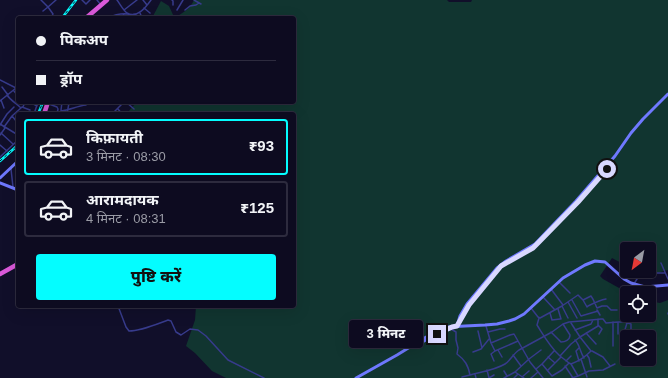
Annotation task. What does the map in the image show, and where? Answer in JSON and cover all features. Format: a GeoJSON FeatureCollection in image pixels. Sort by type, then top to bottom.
{"type":"FeatureCollection","features":[{"type":"Feature","properties":{"kind":"highway"},"geometry":{"type":"LineString","coordinates":[[91,16],[107,0]]}},
{"type":"Feature","properties":{"kind":"highway"},"geometry":{"type":"LineString","coordinates":[[91,16],[110,0]]}},
{"type":"Feature","properties":{"kind":"highway"},"geometry":{"type":"LineString","coordinates":[[0,275],[16,266]]}},
{"type":"Feature","properties":{"kind":"main road"},"geometry":{"type":"LineString","coordinates":[[457,326],[469,305],[499,269],[507,262],[533,248],[555,226],[617,158],[644,120],[668,95]]}},
{"type":"Feature","properties":{"kind":"main road"},"geometry":{"type":"LineString","coordinates":[[0,178],[16,163]]}},
{"type":"Feature","properties":{"kind":"main road"},"geometry":{"type":"LineString","coordinates":[[0,184],[16,190]]}},
{"type":"Feature","properties":{"kind":"main road"},"geometry":{"type":"LineString","coordinates":[[356,378],[443,328],[486,325],[509,321],[520,316],[531,308],[559,281],[585,265],[595,261],[607,264],[624,279],[634,284],[645,287],[668,285]]}},
{"type":"Feature","properties":{"kind":"main road"},"geometry":{"type":"LineString","coordinates":[[360,378],[451,327]]}},
{"type":"Feature","properties":{"kind":"street"},"geometry":{"type":"LineString","coordinates":[[41,0],[53,14],[52,16]]}},
{"type":"Feature","properties":{"kind":"street"},"geometry":{"type":"LineString","coordinates":[[43,11],[56,0]]}},
{"type":"Feature","properties":{"kind":"street"},"geometry":{"type":"LineString","coordinates":[[82,0],[86,4],[90,0]]}},
{"type":"Feature","properties":{"kind":"street"},"geometry":{"type":"LineString","coordinates":[[96,0],[101,5]]}},
{"type":"Feature","properties":{"kind":"street"},"geometry":{"type":"LineString","coordinates":[[117,0],[128,14]]}},
{"type":"Feature","properties":{"kind":"street"},"geometry":{"type":"LineString","coordinates":[[124,10],[137,0]]}},
{"type":"Feature","properties":{"kind":"street"},"geometry":{"type":"LineString","coordinates":[[143,0],[147,5]]}},
{"type":"Feature","properties":{"kind":"street"},"geometry":{"type":"LineString","coordinates":[[113,16],[119,14],[134,14],[139,12],[151,0]]}},
{"type":"Feature","properties":{"kind":"street"},"geometry":{"type":"LineString","coordinates":[[172,0],[173,6]]}},
{"type":"Feature","properties":{"kind":"street"},"geometry":{"type":"LineString","coordinates":[[177,10],[183,0]]}},
{"type":"Feature","properties":{"kind":"street"},"geometry":{"type":"LineString","coordinates":[[185,10],[188,7],[200,3],[194,0]]}},
{"type":"Feature","properties":{"kind":"street"},"geometry":{"type":"LineString","coordinates":[[144,8],[150,13]]}},
{"type":"Feature","properties":{"kind":"street"},"geometry":{"type":"LineString","coordinates":[[139,12],[141,16]]}},
{"type":"Feature","properties":{"kind":"street"},"geometry":{"type":"LineString","coordinates":[[0,80],[16,88],[14,91],[16,94]]}},
{"type":"Feature","properties":{"kind":"street"},"geometry":{"type":"LineString","coordinates":[[2,87],[11,100],[16,102]]}},
{"type":"Feature","properties":{"kind":"street"},"geometry":{"type":"LineString","coordinates":[[4,108],[0,100],[14,91]]}},
{"type":"Feature","properties":{"kind":"street"},"geometry":{"type":"LineString","coordinates":[[18,104],[30,110]]}},
{"type":"Feature","properties":{"kind":"street"},"geometry":{"type":"LineString","coordinates":[[16,112],[24,104]]}},
{"type":"Feature","properties":{"kind":"street"},"geometry":{"type":"LineString","coordinates":[[33,104],[36,106],[34,112]]}},
{"type":"Feature","properties":{"kind":"street"},"geometry":{"type":"LineString","coordinates":[[51,104],[58,108],[57,112]]}},
{"type":"Feature","properties":{"kind":"street"},"geometry":{"type":"LineString","coordinates":[[62,104],[61,111],[86,105]]}},
{"type":"Feature","properties":{"kind":"street"},"geometry":{"type":"LineString","coordinates":[[67,110],[69,104]]}},
{"type":"Feature","properties":{"kind":"street"},"geometry":{"type":"LineString","coordinates":[[114,112],[123,104]]}},
{"type":"Feature","properties":{"kind":"street"},"geometry":{"type":"LineString","coordinates":[[128,104],[134,109]]}},
{"type":"Feature","properties":{"kind":"street"},"geometry":{"type":"LineString","coordinates":[[14,108],[7,114],[0,124],[4,128],[16,134]]}},
{"type":"Feature","properties":{"kind":"street"},"geometry":{"type":"LineString","coordinates":[[0,157],[14,144],[1,134],[12,116],[16,112]]}},
{"type":"Feature","properties":{"kind":"street"},"geometry":{"type":"LineString","coordinates":[[12,116],[16,121]]}},
{"type":"Feature","properties":{"kind":"street"},"geometry":{"type":"LineString","coordinates":[[0,145],[7,151]]}},
{"type":"Feature","properties":{"kind":"street"},"geometry":{"type":"LineString","coordinates":[[11,168],[13,189]]}},
{"type":"Feature","properties":{"kind":"street"},"geometry":{"type":"LineString","coordinates":[[661,263],[668,279]]}},
{"type":"Feature","properties":{"kind":"street"},"geometry":{"type":"LineString","coordinates":[[656,272],[665,273]]}},
{"type":"Feature","properties":{"kind":"street"},"geometry":{"type":"LineString","coordinates":[[634,284],[638,278]]}},
{"type":"Feature","properties":{"kind":"street"},"geometry":{"type":"LineString","coordinates":[[559,281],[570,293]]}},
{"type":"Feature","properties":{"kind":"street"},"geometry":{"type":"LineString","coordinates":[[551,289],[563,306],[568,318]]}},
{"type":"Feature","properties":{"kind":"street"},"geometry":{"type":"LineString","coordinates":[[578,376],[570,364],[554,350],[544,336],[537,325],[539,318],[563,306],[578,295],[587,307],[606,299]]}},
{"type":"Feature","properties":{"kind":"street"},"geometry":{"type":"LineString","coordinates":[[583,300],[591,296],[600,315]]}},
{"type":"Feature","properties":{"kind":"street"},"geometry":{"type":"LineString","coordinates":[[543,297],[556,309],[560,319],[552,320],[550,312]]}},
{"type":"Feature","properties":{"kind":"street"},"geometry":{"type":"LineString","coordinates":[[572,300],[581,316],[597,310],[602,306],[607,306],[611,310],[617,310]]}},
{"type":"Feature","properties":{"kind":"street"},"geometry":{"type":"LineString","coordinates":[[568,302],[577,318]]}},
{"type":"Feature","properties":{"kind":"street"},"geometry":{"type":"LineString","coordinates":[[119,308],[126,328],[129,331],[168,320],[171,321],[176,332],[181,335],[190,329],[198,330],[206,336],[228,360],[264,378]]}},
{"type":"Feature","properties":{"kind":"street"},"geometry":{"type":"LineString","coordinates":[[531,308],[539,318]]}},
{"type":"Feature","properties":{"kind":"street"},"geometry":{"type":"LineString","coordinates":[[598,319],[598,325],[602,330],[598,334]]}},
{"type":"Feature","properties":{"kind":"street"},"geometry":{"type":"LineString","coordinates":[[462,377],[505,364],[513,354],[522,348],[563,324],[570,322],[603,319],[606,323],[618,322],[631,324],[630,330]]}},
{"type":"Feature","properties":{"kind":"street"},"geometry":{"type":"LineString","coordinates":[[574,330],[591,324],[594,320]]}},
{"type":"Feature","properties":{"kind":"street"},"geometry":{"type":"LineString","coordinates":[[570,322],[574,330],[591,350],[603,357],[610,366]]}},
{"type":"Feature","properties":{"kind":"street"},"geometry":{"type":"LineString","coordinates":[[612,346],[613,322]]}},
{"type":"Feature","properties":{"kind":"street"},"geometry":{"type":"LineString","coordinates":[[618,322],[618,334]]}},
{"type":"Feature","properties":{"kind":"street"},"geometry":{"type":"LineString","coordinates":[[625,330],[627,323]]}},
{"type":"Feature","properties":{"kind":"street"},"geometry":{"type":"LineString","coordinates":[[551,332],[561,342],[566,341],[570,338],[570,335],[563,324]]}},
{"type":"Feature","properties":{"kind":"street"},"geometry":{"type":"LineString","coordinates":[[486,325],[489,339],[502,358]]}},
{"type":"Feature","properties":{"kind":"street"},"geometry":{"type":"LineString","coordinates":[[548,370],[575,340],[598,325]]}},
{"type":"Feature","properties":{"kind":"street"},"geometry":{"type":"LineString","coordinates":[[451,327],[456,332],[458,347],[457,354],[464,359],[470,375]]}},
{"type":"Feature","properties":{"kind":"street"},"geometry":{"type":"LineString","coordinates":[[487,332],[500,328],[505,329]]}},
{"type":"Feature","properties":{"kind":"street"},"geometry":{"type":"LineString","coordinates":[[478,331],[482,348]]}},
{"type":"Feature","properties":{"kind":"street"},"geometry":{"type":"LineString","coordinates":[[586,333],[596,344]]}},
{"type":"Feature","properties":{"kind":"street"},"geometry":{"type":"LineString","coordinates":[[491,343],[512,334],[515,336],[543,378]]}},
{"type":"Feature","properties":{"kind":"street"},"geometry":{"type":"LineString","coordinates":[[473,352],[482,348],[489,339]]}},
{"type":"Feature","properties":{"kind":"street"},"geometry":{"type":"LineString","coordinates":[[575,340],[579,344],[580,351],[584,358]]}},
{"type":"Feature","properties":{"kind":"street"},"geometry":{"type":"LineString","coordinates":[[494,361],[491,354],[518,341]]}},
{"type":"Feature","properties":{"kind":"street"},"geometry":{"type":"LineString","coordinates":[[578,361],[576,351],[579,348]]}},
{"type":"Feature","properties":{"kind":"street"},"geometry":{"type":"LineString","coordinates":[[504,378],[515,372],[541,350]]}},
{"type":"Feature","properties":{"kind":"street"},"geometry":{"type":"LineString","coordinates":[[536,369],[554,350]]}},
{"type":"Feature","properties":{"kind":"street"},"geometry":{"type":"LineString","coordinates":[[542,364],[553,377],[565,366],[584,358],[591,350]]}},
{"type":"Feature","properties":{"kind":"street"},"geometry":{"type":"LineString","coordinates":[[513,354],[521,366]]}},
{"type":"Feature","properties":{"kind":"street"},"geometry":{"type":"LineString","coordinates":[[588,354],[590,367]]}},
{"type":"Feature","properties":{"kind":"street"},"geometry":{"type":"LineString","coordinates":[[548,356],[555,363]]}},
{"type":"Feature","properties":{"kind":"street"},"geometry":{"type":"LineString","coordinates":[[566,361],[571,356]]}},
{"type":"Feature","properties":{"kind":"street"},"geometry":{"type":"LineString","coordinates":[[581,359],[587,377]]}},
{"type":"Feature","properties":{"kind":"street"},"geometry":{"type":"LineString","coordinates":[[565,366],[572,378],[589,371],[600,370],[615,364]]}},
{"type":"Feature","properties":{"kind":"street"},"geometry":{"type":"LineString","coordinates":[[487,370],[489,378],[494,375]]}},
{"type":"Feature","properties":{"kind":"street"},"geometry":{"type":"LineString","coordinates":[[504,371],[507,376]]}},
{"type":"Feature","properties":{"kind":"street"},"geometry":{"type":"LineString","coordinates":[[515,372],[523,378],[529,371]]}},
{"type":"Feature","properties":{"kind":"street"},"geometry":{"type":"LineString","coordinates":[[531,378],[538,372]]}},
{"type":"Feature","properties":{"kind":"street"},"geometry":{"type":"LineString","coordinates":[[475,374],[476,378]]}},
{"type":"Feature","properties":{"kind":"street"},"geometry":{"type":"LineString","coordinates":[[514,378],[518,374]]}},
{"type":"Feature","properties":{"kind":"green space"},"geometry":{"type":"Polygon","coordinates":[[[194,0],[447,0],[449,2],[471,2],[472,0],[668,0],[668,270],[656,273],[656,242],[620,242],[620,262],[612,258],[600,276],[620,289],[620,322],[656,322],[656,302],[660,303],[668,300],[668,378],[226,378],[212,371],[186,346],[195,320],[196,308],[296,308],[296,112],[128,112],[135,104],[296,104],[296,16],[177,16],[183,13],[194,0]]]}},
{"type":"Feature","properties":{"kind":"green space"},"geometry":{"type":"Polygon","coordinates":[[[161,1],[169,6],[174,16],[153,16],[161,1]]]}},
{"type":"Feature","properties":{"kind":"railway"},"geometry":{"type":"LineString","coordinates":[[64,16],[76,0]]}},
{"type":"Feature","properties":{"kind":"railway"},"geometry":{"type":"LineString","coordinates":[[39,112],[42,104]]}},
{"type":"Feature","properties":{"kind":"railway"},"geometry":{"type":"LineString","coordinates":[[0,161],[16,147]]}},
{"type":"Feature","properties":{"kind":"route"},"geometry":{"type":"LineString","coordinates":[[437,334],[457,326],[469,305],[501,266],[533,248],[578,202],[607,169]]}}]}
